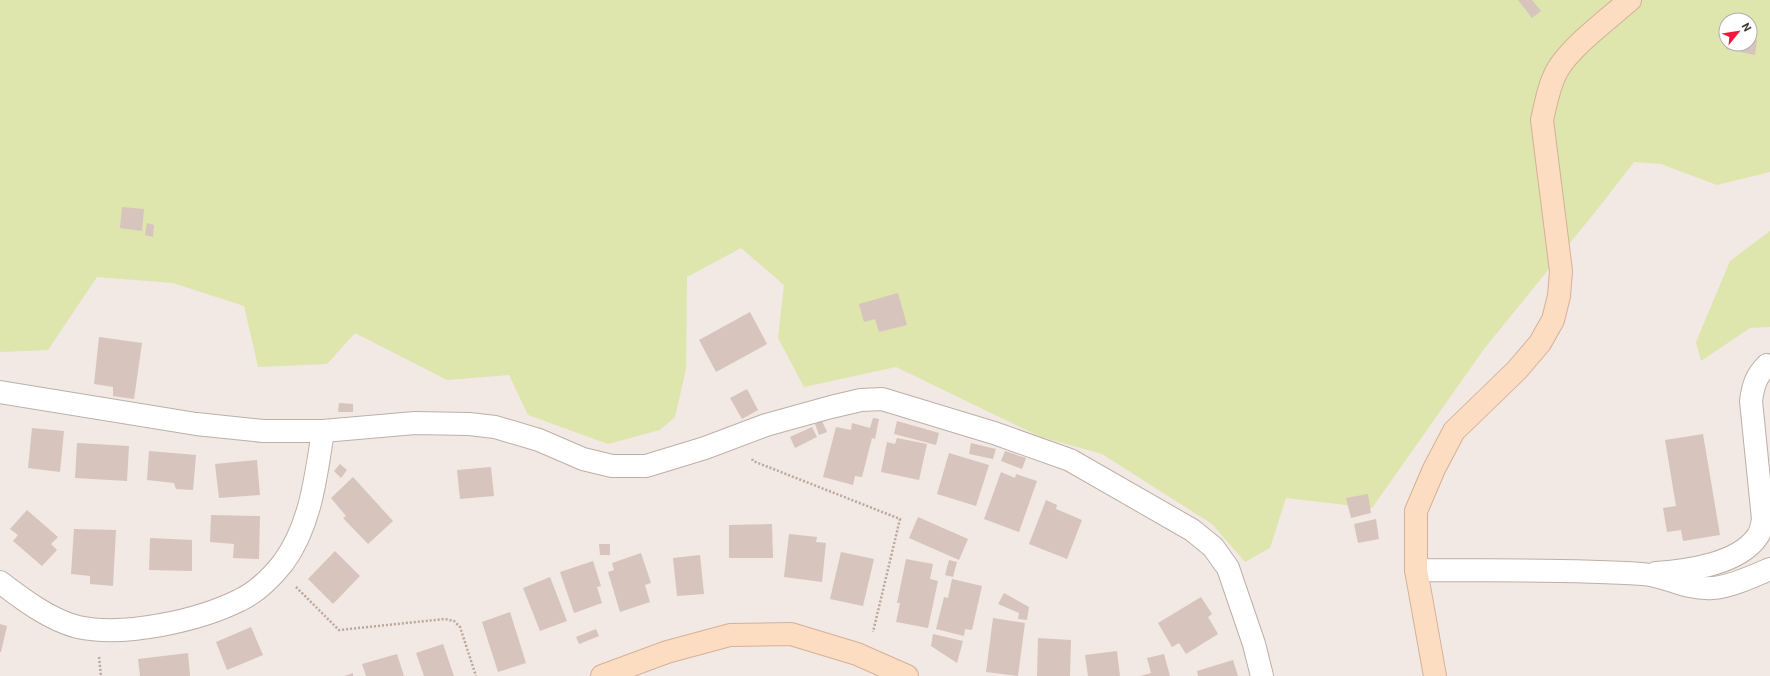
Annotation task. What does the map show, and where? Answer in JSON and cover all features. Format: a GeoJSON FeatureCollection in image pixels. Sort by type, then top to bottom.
{"type":"FeatureCollection","features":[{"type":"Feature","properties":{"kind":"street"},"geometry":{"type":"LineString","coordinates":[[1435,676],[1416,570],[1416,511],[1437,462],[1454,431],[1517,370],[1540,344],[1553,320],[1559,296],[1561,271],[1542,120],[1547,95],[1558,69],[1581,42],[1630,0]]}},
{"type":"Feature","properties":{"kind":"street"},"geometry":{"type":"LineString","coordinates":[[1416,570],[1582,570],[1646,574],[1684,571],[1709,566],[1742,551],[1758,536],[1764,519],[1752,401],[1753,387],[1758,374],[1767,366]]}},
{"type":"Feature","properties":{"kind":"street"},"geometry":{"type":"LineString","coordinates":[[0,392],[237,430],[323,431],[415,423],[469,424],[495,427],[539,440],[583,459],[612,466],[646,466],[742,434],[831,407],[861,400],[882,399],[994,433],[1070,460],[1192,530],[1213,547],[1228,568],[1254,644],[1262,676]]}},
{"type":"Feature","properties":{"kind":"street"},"geometry":{"type":"LineString","coordinates":[[0,582],[47,614],[78,627],[115,631],[207,614],[241,600],[265,583],[283,562],[301,529],[313,492],[323,431]]}},
{"type":"Feature","properties":{"kind":"street"},"geometry":{"type":"LineString","coordinates":[[1646,574],[1687,587],[1713,588],[1748,579],[1770,569]]}},
{"type":"Feature","properties":{"kind":"street"},"geometry":{"type":"LineString","coordinates":[[602,676],[667,652],[730,635],[791,634],[857,654],[907,676]]}},
{"type":"Feature","properties":{"kind":"path"},"geometry":{"type":"LineString","coordinates":[[742,434],[752,461],[900,519],[867,658]]}},
{"type":"Feature","properties":{"kind":"path"},"geometry":{"type":"LineString","coordinates":[[277,569],[339,630],[445,619],[454,621],[460,627],[476,676]]}},
{"type":"Feature","properties":{"kind":"green space"},"geometry":{"type":"Polygon","coordinates":[[[0,0],[1770,0],[1770,172],[1717,185],[1661,164],[1634,162],[1484,349],[1372,508],[1286,498],[1270,548],[1245,562],[1212,524],[1102,454],[1041,437],[896,367],[804,387],[778,338],[784,285],[741,248],[687,277],[686,369],[675,417],[660,430],[608,444],[528,415],[509,375],[447,380],[355,333],[327,364],[258,367],[244,306],[173,283],[97,277],[48,350],[0,352],[0,0]]]}},
{"type":"Feature","properties":{"kind":"green space"},"geometry":{"type":"Polygon","coordinates":[[[1770,231],[1770,327],[1750,328],[1701,361],[1696,342],[1730,261],[1770,231]]]}},
{"type":"Feature","properties":{"kind":"building"},"geometry":{"type":"Polygon","coordinates":[[[1518,0],[1532,0],[1541,11],[1532,18],[1518,0]]]}},
{"type":"Feature","properties":{"kind":"building"},"geometry":{"type":"Polygon","coordinates":[[[1740,52],[1755,52],[1755,55],[1740,52]]]}},
{"type":"Feature","properties":{"kind":"building"},"geometry":{"type":"Polygon","coordinates":[[[122,207],[144,209],[142,231],[120,228],[122,207]]]}},
{"type":"Feature","properties":{"kind":"building"},"geometry":{"type":"Polygon","coordinates":[[[147,223],[154,225],[153,237],[145,235],[147,223]]]}},
{"type":"Feature","properties":{"kind":"building"},"geometry":{"type":"Polygon","coordinates":[[[898,293],[907,325],[879,332],[875,319],[864,322],[859,304],[898,293]]]}},
{"type":"Feature","properties":{"kind":"building"},"geometry":{"type":"Polygon","coordinates":[[[750,312],[767,344],[716,372],[699,340],[750,312]]]}},
{"type":"Feature","properties":{"kind":"building"},"geometry":{"type":"Polygon","coordinates":[[[99,337],[142,343],[134,399],[113,396],[113,387],[94,384],[99,337]]]}},
{"type":"Feature","properties":{"kind":"building"},"geometry":{"type":"Polygon","coordinates":[[[747,389],[758,410],[742,419],[730,398],[747,389]]]}},
{"type":"Feature","properties":{"kind":"building"},"geometry":{"type":"Polygon","coordinates":[[[339,403],[353,404],[353,412],[338,412],[339,403]]]}},
{"type":"Feature","properties":{"kind":"building"},"geometry":{"type":"Polygon","coordinates":[[[873,418],[879,419],[875,439],[872,438],[862,477],[855,476],[853,485],[823,477],[836,427],[851,430],[852,423],[870,428],[873,418]]]}},
{"type":"Feature","properties":{"kind":"building"},"geometry":{"type":"Polygon","coordinates":[[[822,421],[827,432],[819,435],[815,424],[822,421]]]}},
{"type":"Feature","properties":{"kind":"building"},"geometry":{"type":"Polygon","coordinates":[[[897,421],[939,433],[936,445],[894,434],[897,421]]]}},
{"type":"Feature","properties":{"kind":"building"},"geometry":{"type":"Polygon","coordinates":[[[812,427],[817,437],[795,448],[790,437],[812,427]]]}},
{"type":"Feature","properties":{"kind":"building"},"geometry":{"type":"Polygon","coordinates":[[[32,428],[64,431],[60,472],[28,468],[32,428]]]}},
{"type":"Feature","properties":{"kind":"building"},"geometry":{"type":"Polygon","coordinates":[[[1703,434],[1720,535],[1683,541],[1681,530],[1667,532],[1663,508],[1676,506],[1665,440],[1703,434]]]}},
{"type":"Feature","properties":{"kind":"building"},"geometry":{"type":"Polygon","coordinates":[[[897,438],[927,444],[919,480],[881,472],[887,442],[895,444],[897,438]]]}},
{"type":"Feature","properties":{"kind":"building"},"geometry":{"type":"Polygon","coordinates":[[[77,443],[129,446],[127,481],[75,478],[77,443]]]}},
{"type":"Feature","properties":{"kind":"building"},"geometry":{"type":"Polygon","coordinates":[[[971,443],[996,449],[993,459],[969,454],[971,443]]]}},
{"type":"Feature","properties":{"kind":"building"},"geometry":{"type":"Polygon","coordinates":[[[149,451],[196,455],[193,490],[176,489],[174,483],[147,480],[149,451]]]}},
{"type":"Feature","properties":{"kind":"building"},"geometry":{"type":"Polygon","coordinates":[[[1005,451],[1026,458],[1022,469],[1001,461],[1005,451]]]}},
{"type":"Feature","properties":{"kind":"building"},"geometry":{"type":"Polygon","coordinates":[[[949,453],[989,465],[976,506],[937,494],[949,453]]]}},
{"type":"Feature","properties":{"kind":"building"},"geometry":{"type":"Polygon","coordinates":[[[257,460],[260,495],[219,498],[215,464],[257,460]]]}},
{"type":"Feature","properties":{"kind":"building"},"geometry":{"type":"Polygon","coordinates":[[[340,464],[347,470],[341,478],[334,471],[340,464]]]}},
{"type":"Feature","properties":{"kind":"building"},"geometry":{"type":"Polygon","coordinates":[[[491,467],[494,496],[460,499],[457,470],[491,467]]]}},
{"type":"Feature","properties":{"kind":"building"},"geometry":{"type":"Polygon","coordinates":[[[1001,472],[1015,478],[1016,474],[1037,481],[1019,532],[984,519],[1001,472]]]}},
{"type":"Feature","properties":{"kind":"building"},"geometry":{"type":"Polygon","coordinates":[[[353,477],[393,521],[368,544],[343,518],[346,516],[331,498],[353,477]]]}},
{"type":"Feature","properties":{"kind":"building"},"geometry":{"type":"Polygon","coordinates":[[[1368,494],[1371,513],[1351,518],[1346,498],[1368,494]]]}},
{"type":"Feature","properties":{"kind":"building"},"geometry":{"type":"Polygon","coordinates":[[[1046,500],[1057,505],[1056,509],[1082,520],[1067,559],[1029,544],[1046,500]]]}},
{"type":"Feature","properties":{"kind":"building"},"geometry":{"type":"Polygon","coordinates":[[[27,510],[58,537],[51,544],[57,550],[42,566],[13,541],[18,535],[10,529],[27,510]]]}},
{"type":"Feature","properties":{"kind":"building"},"geometry":{"type":"Polygon","coordinates":[[[211,515],[260,516],[259,559],[233,558],[234,544],[210,542],[211,515]]]}},
{"type":"Feature","properties":{"kind":"building"},"geometry":{"type":"Polygon","coordinates":[[[918,517],[968,539],[959,560],[909,538],[918,517]]]}},
{"type":"Feature","properties":{"kind":"building"},"geometry":{"type":"Polygon","coordinates":[[[1376,519],[1379,539],[1358,543],[1354,524],[1376,519]]]}},
{"type":"Feature","properties":{"kind":"building"},"geometry":{"type":"Polygon","coordinates":[[[772,524],[773,558],[729,558],[729,525],[772,524]]]}},
{"type":"Feature","properties":{"kind":"building"},"geometry":{"type":"Polygon","coordinates":[[[74,529],[116,530],[113,586],[90,584],[90,576],[71,574],[74,529]]]}},
{"type":"Feature","properties":{"kind":"building"},"geometry":{"type":"Polygon","coordinates":[[[789,534],[817,537],[816,542],[826,543],[822,582],[784,577],[789,534]]]}},
{"type":"Feature","properties":{"kind":"building"},"geometry":{"type":"Polygon","coordinates":[[[150,538],[192,540],[192,571],[149,570],[150,538]]]}},
{"type":"Feature","properties":{"kind":"building"},"geometry":{"type":"Polygon","coordinates":[[[599,544],[610,544],[610,555],[600,555],[599,544]]]}},
{"type":"Feature","properties":{"kind":"building"},"geometry":{"type":"Polygon","coordinates":[[[335,551],[360,576],[333,604],[308,579],[335,551]]]}},
{"type":"Feature","properties":{"kind":"building"},"geometry":{"type":"Polygon","coordinates":[[[841,552],[874,559],[863,606],[830,599],[841,552]]]}},
{"type":"Feature","properties":{"kind":"building"},"geometry":{"type":"Polygon","coordinates":[[[641,553],[651,583],[645,585],[650,602],[620,612],[608,572],[614,570],[612,563],[641,553]]]}},
{"type":"Feature","properties":{"kind":"building"},"geometry":{"type":"Polygon","coordinates":[[[700,555],[704,594],[677,596],[673,558],[700,555]]]}},
{"type":"Feature","properties":{"kind":"building"},"geometry":{"type":"Polygon","coordinates":[[[906,559],[933,564],[930,579],[938,581],[928,628],[896,622],[900,603],[897,603],[906,559]]]}},
{"type":"Feature","properties":{"kind":"building"},"geometry":{"type":"Polygon","coordinates":[[[949,560],[957,562],[953,577],[945,575],[949,560]]]}},
{"type":"Feature","properties":{"kind":"building"},"geometry":{"type":"Polygon","coordinates":[[[593,561],[601,586],[597,587],[602,603],[574,613],[560,572],[593,561]]]}},
{"type":"Feature","properties":{"kind":"building"},"geometry":{"type":"Polygon","coordinates":[[[550,577],[567,621],[540,631],[523,588],[550,577]]]}},
{"type":"Feature","properties":{"kind":"building"},"geometry":{"type":"Polygon","coordinates":[[[952,579],[982,586],[972,630],[965,629],[964,636],[936,629],[944,597],[948,598],[952,579]]]}},
{"type":"Feature","properties":{"kind":"building"},"geometry":{"type":"Polygon","coordinates":[[[1004,593],[1029,607],[1027,620],[1018,619],[1019,613],[998,604],[1004,593]]]}},
{"type":"Feature","properties":{"kind":"building"},"geometry":{"type":"Polygon","coordinates":[[[1201,597],[1212,614],[1208,617],[1218,634],[1186,654],[1179,643],[1172,647],[1158,623],[1201,597]]]}},
{"type":"Feature","properties":{"kind":"building"},"geometry":{"type":"Polygon","coordinates":[[[510,612],[526,663],[498,672],[482,622],[510,612]]]}},
{"type":"Feature","properties":{"kind":"building"},"geometry":{"type":"Polygon","coordinates":[[[993,618],[1025,623],[1018,676],[986,672],[993,618]]]}},
{"type":"Feature","properties":{"kind":"building"},"geometry":{"type":"Polygon","coordinates":[[[0,624],[7,626],[1,652],[0,652],[0,624]]]}},
{"type":"Feature","properties":{"kind":"building"},"geometry":{"type":"Polygon","coordinates":[[[251,627],[263,655],[227,670],[216,642],[251,627]]]}},
{"type":"Feature","properties":{"kind":"building"},"geometry":{"type":"Polygon","coordinates":[[[596,629],[599,636],[579,644],[576,637],[596,629]]]}},
{"type":"Feature","properties":{"kind":"building"},"geometry":{"type":"Polygon","coordinates":[[[933,634],[963,641],[957,663],[931,646],[933,634]]]}},
{"type":"Feature","properties":{"kind":"building"},"geometry":{"type":"Polygon","coordinates":[[[1038,638],[1071,640],[1070,676],[1037,676],[1038,638]]]}},
{"type":"Feature","properties":{"kind":"building"},"geometry":{"type":"Polygon","coordinates":[[[443,644],[454,676],[424,676],[416,653],[443,644]]]}},
{"type":"Feature","properties":{"kind":"building"},"geometry":{"type":"Polygon","coordinates":[[[1117,651],[1120,676],[1088,676],[1085,655],[1117,651]]]}},
{"type":"Feature","properties":{"kind":"building"},"geometry":{"type":"Polygon","coordinates":[[[188,653],[190,676],[140,676],[138,659],[188,653]]]}},
{"type":"Feature","properties":{"kind":"building"},"geometry":{"type":"Polygon","coordinates":[[[397,654],[404,676],[366,676],[362,664],[397,654]]]}},
{"type":"Feature","properties":{"kind":"building"},"geometry":{"type":"Polygon","coordinates":[[[1164,654],[1170,676],[1140,676],[1151,673],[1147,658],[1164,654]]]}},
{"type":"Feature","properties":{"kind":"building"},"geometry":{"type":"Polygon","coordinates":[[[1233,660],[1238,676],[1198,676],[1197,671],[1233,660]]]}},
{"type":"Feature","properties":{"kind":"building"},"geometry":{"type":"Polygon","coordinates":[[[353,673],[353,676],[344,676],[353,673]]]}}]}
